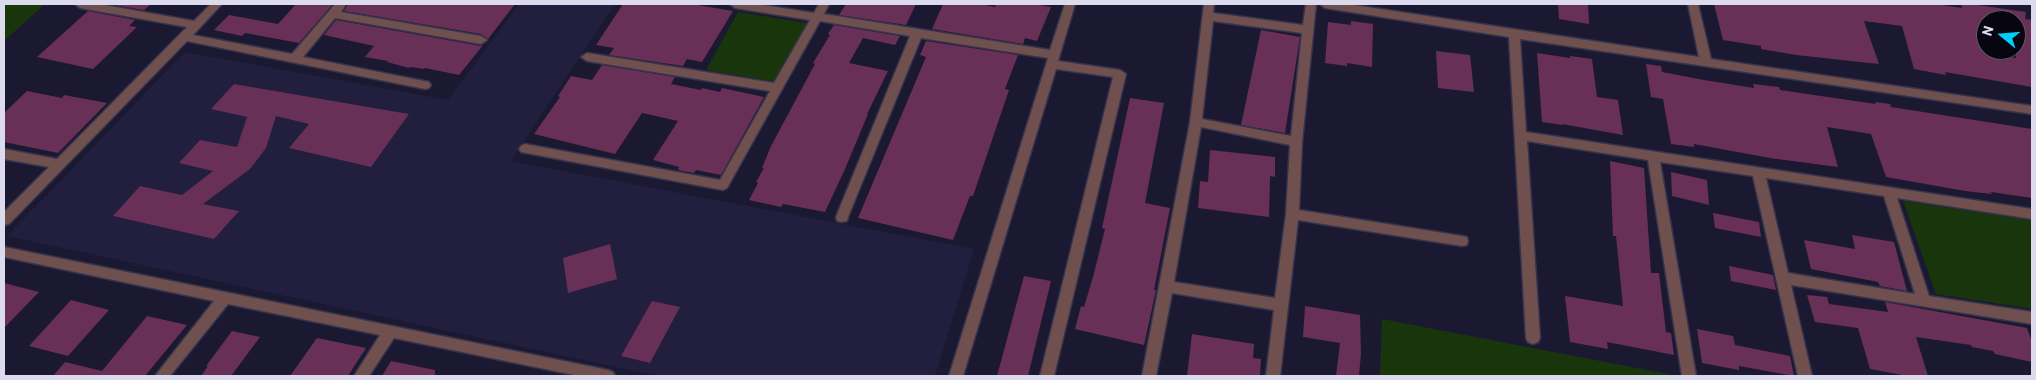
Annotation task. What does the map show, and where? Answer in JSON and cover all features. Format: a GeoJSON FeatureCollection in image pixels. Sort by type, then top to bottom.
{"type":"FeatureCollection","features":[{"type":"Feature","properties":{"kind":"street"},"geometry":{"type":"LineString","coordinates":[[80,4],[196,25]]}},
{"type":"Feature","properties":{"kind":"street"},"geometry":{"type":"LineString","coordinates":[[4,220],[217,4]]}},
{"type":"Feature","properties":{"kind":"street"},"geometry":{"type":"LineString","coordinates":[[294,59],[341,4]]}},
{"type":"Feature","properties":{"kind":"street"},"geometry":{"type":"LineString","coordinates":[[735,4],[917,33],[1120,74],[1047,376]]}},
{"type":"Feature","properties":{"kind":"street"},"geometry":{"type":"LineString","coordinates":[[525,149],[723,184],[824,4]]}},
{"type":"Feature","properties":{"kind":"street"},"geometry":{"type":"LineString","coordinates":[[956,376],[1070,4]]}},
{"type":"Feature","properties":{"kind":"street"},"geometry":{"type":"LineString","coordinates":[[1148,376],[1167,286],[1196,122],[1209,4]]}},
{"type":"Feature","properties":{"kind":"street"},"geometry":{"type":"LineString","coordinates":[[1273,376],[1292,214],[1296,142],[1311,4]]}},
{"type":"Feature","properties":{"kind":"street"},"geometry":{"type":"LineString","coordinates":[[1325,4],[1514,34],[2032,110]]}},
{"type":"Feature","properties":{"kind":"street"},"geometry":{"type":"LineString","coordinates":[[1693,4],[1706,61]]}},
{"type":"Feature","properties":{"kind":"street"},"geometry":{"type":"LineString","coordinates":[[332,14],[481,40]]}},
{"type":"Feature","properties":{"kind":"street"},"geometry":{"type":"LineString","coordinates":[[1207,16],[1308,30]]}},
{"type":"Feature","properties":{"kind":"street"},"geometry":{"type":"LineString","coordinates":[[842,217],[917,33]]}},
{"type":"Feature","properties":{"kind":"street"},"geometry":{"type":"LineString","coordinates":[[1514,34],[1533,338]]}},
{"type":"Feature","properties":{"kind":"street"},"geometry":{"type":"LineString","coordinates":[[184,37],[425,85]]}},
{"type":"Feature","properties":{"kind":"street"},"geometry":{"type":"LineString","coordinates":[[587,57],[777,88]]}},
{"type":"Feature","properties":{"kind":"street"},"geometry":{"type":"LineString","coordinates":[[1196,122],[1296,142]]}},
{"type":"Feature","properties":{"kind":"street"},"geometry":{"type":"LineString","coordinates":[[1521,136],[2032,214]]}},
{"type":"Feature","properties":{"kind":"street"},"geometry":{"type":"LineString","coordinates":[[4,154],[58,164]]}},
{"type":"Feature","properties":{"kind":"street"},"geometry":{"type":"LineString","coordinates":[[1653,156],[1689,376]]}},
{"type":"Feature","properties":{"kind":"street"},"geometry":{"type":"LineString","coordinates":[[1758,172],[1805,376]]}},
{"type":"Feature","properties":{"kind":"street"},"geometry":{"type":"LineString","coordinates":[[1889,192],[1924,301]]}},
{"type":"Feature","properties":{"kind":"street"},"geometry":{"type":"LineString","coordinates":[[1292,214],[1462,241]]}},
{"type":"Feature","properties":{"kind":"street"},"geometry":{"type":"LineString","coordinates":[[4,252],[608,376]]}},
{"type":"Feature","properties":{"kind":"street"},"geometry":{"type":"LineString","coordinates":[[1782,278],[2032,318]]}},
{"type":"Feature","properties":{"kind":"street"},"geometry":{"type":"LineString","coordinates":[[1167,286],[1280,305]]}},
{"type":"Feature","properties":{"kind":"street"},"geometry":{"type":"LineString","coordinates":[[162,376],[224,298]]}},
{"type":"Feature","properties":{"kind":"street"},"geometry":{"type":"LineString","coordinates":[[361,376],[390,332]]}},
{"type":"Feature","properties":{"kind":"shaded area"},"geometry":{"type":"Polygon","coordinates":[[[519,4],[615,4],[511,161],[974,249],[935,376],[658,376],[7,236],[185,52],[448,100],[519,4]]]}},
{"type":"Feature","properties":{"kind":"green space"},"geometry":{"type":"Polygon","coordinates":[[[4,4],[35,4],[44,5],[4,41],[4,4]]]}},
{"type":"Feature","properties":{"kind":"green space"},"geometry":{"type":"Polygon","coordinates":[[[738,12],[807,23],[778,82],[706,70],[738,12]]]}},
{"type":"Feature","properties":{"kind":"green space"},"geometry":{"type":"Polygon","coordinates":[[[1903,201],[2032,220],[2032,309],[1936,294],[1903,201]]]}},
{"type":"Feature","properties":{"kind":"green space"},"geometry":{"type":"Polygon","coordinates":[[[1382,319],[1673,375],[1673,376],[1380,376],[1382,319]]]}},
{"type":"Feature","properties":{"kind":"building"},"geometry":{"type":"Polygon","coordinates":[[[108,4],[151,4],[144,10],[108,4]]]}},
{"type":"Feature","properties":{"kind":"building"},"geometry":{"type":"Polygon","coordinates":[[[296,4],[333,4],[299,43],[245,33],[242,36],[214,30],[229,15],[278,24],[296,4]]]}},
{"type":"Feature","properties":{"kind":"building"},"geometry":{"type":"Polygon","coordinates":[[[348,4],[515,4],[488,39],[481,34],[344,11],[348,4]]]}},
{"type":"Feature","properties":{"kind":"building"},"geometry":{"type":"Polygon","coordinates":[[[623,4],[691,4],[733,11],[702,62],[687,59],[683,66],[609,55],[614,48],[596,45],[623,4]]]}},
{"type":"Feature","properties":{"kind":"building"},"geometry":{"type":"Polygon","coordinates":[[[846,4],[916,4],[906,25],[839,15],[846,4]]]}},
{"type":"Feature","properties":{"kind":"building"},"geometry":{"type":"Polygon","coordinates":[[[943,4],[979,4],[995,7],[996,4],[1034,4],[1051,7],[1037,41],[1025,38],[1023,44],[932,29],[943,4]]]}},
{"type":"Feature","properties":{"kind":"building"},"geometry":{"type":"Polygon","coordinates":[[[1558,4],[1588,4],[1589,24],[1559,19],[1558,4]]]}},
{"type":"Feature","properties":{"kind":"building"},"geometry":{"type":"Polygon","coordinates":[[[1714,4],[1935,4],[1962,8],[1961,4],[1971,4],[2012,10],[1976,10],[1976,60],[2026,60],[2026,19],[2032,20],[2032,87],[1945,72],[1946,75],[1914,69],[1902,26],[1864,21],[1879,64],[1796,55],[1761,49],[1761,46],[1723,40],[1714,4]]]}},
{"type":"Feature","properties":{"kind":"building"},"geometry":{"type":"Polygon","coordinates":[[[88,11],[135,20],[129,26],[137,27],[93,69],[37,57],[88,11]]]}},
{"type":"Feature","properties":{"kind":"building"},"geometry":{"type":"Polygon","coordinates":[[[336,20],[483,45],[459,75],[425,68],[409,68],[388,61],[365,57],[374,46],[324,35],[336,20]]]}},
{"type":"Feature","properties":{"kind":"building"},"geometry":{"type":"Polygon","coordinates":[[[1351,21],[1373,24],[1372,67],[1347,63],[1347,66],[1325,63],[1328,22],[1351,25],[1351,21]]]}},
{"type":"Feature","properties":{"kind":"building"},"geometry":{"type":"Polygon","coordinates":[[[834,25],[900,36],[895,45],[863,38],[849,63],[888,71],[867,114],[825,212],[783,204],[781,207],[749,200],[758,183],[756,182],[764,168],[762,168],[771,146],[834,25]]]}},
{"type":"Feature","properties":{"kind":"building"},"geometry":{"type":"Polygon","coordinates":[[[1261,30],[1300,37],[1285,133],[1241,125],[1261,30]]]}},
{"type":"Feature","properties":{"kind":"building"},"geometry":{"type":"Polygon","coordinates":[[[926,41],[1018,55],[1005,89],[1009,90],[973,196],[970,196],[953,240],[858,218],[926,57],[920,55],[926,41]]]}},
{"type":"Feature","properties":{"kind":"building"},"geometry":{"type":"Polygon","coordinates":[[[1436,51],[1470,55],[1474,92],[1438,88],[1436,51]]]}},
{"type":"Feature","properties":{"kind":"building"},"geometry":{"type":"Polygon","coordinates":[[[1537,53],[1592,59],[1597,97],[1618,100],[1623,135],[1542,122],[1537,53]]]}},
{"type":"Feature","properties":{"kind":"building"},"geometry":{"type":"Polygon","coordinates":[[[1646,64],[1661,66],[1662,72],[1704,80],[1754,88],[1753,84],[1779,87],[1780,90],[1876,104],[1875,102],[1890,104],[1891,107],[2032,129],[2032,198],[1991,192],[1992,194],[1965,191],[1886,177],[1871,134],[1827,127],[1838,167],[1770,158],[1694,144],[1694,147],[1671,144],[1663,99],[1651,97],[1646,64]]]}},
{"type":"Feature","properties":{"kind":"building"},"geometry":{"type":"Polygon","coordinates":[[[602,65],[675,77],[671,84],[701,90],[702,88],[720,92],[722,88],[764,97],[721,175],[696,170],[694,173],[678,170],[679,167],[653,160],[678,121],[642,113],[615,154],[534,134],[560,97],[558,96],[571,76],[592,80],[602,65]]]}},
{"type":"Feature","properties":{"kind":"building"},"geometry":{"type":"Polygon","coordinates":[[[234,84],[409,114],[371,167],[289,148],[309,124],[276,116],[266,148],[250,169],[203,204],[239,211],[214,239],[113,216],[140,186],[182,195],[213,171],[179,163],[200,140],[237,147],[247,117],[211,109],[234,84]]]}},
{"type":"Feature","properties":{"kind":"building"},"geometry":{"type":"Polygon","coordinates":[[[27,91],[62,98],[64,95],[107,103],[58,153],[4,142],[4,113],[27,91]]]}},
{"type":"Feature","properties":{"kind":"building"},"geometry":{"type":"Polygon","coordinates":[[[1130,98],[1164,103],[1145,203],[1170,208],[1154,290],[1156,290],[1144,345],[1075,329],[1081,306],[1084,307],[1093,277],[1105,229],[1102,228],[1130,98]]]}},
{"type":"Feature","properties":{"kind":"building"},"geometry":{"type":"Polygon","coordinates":[[[1210,150],[1275,157],[1275,177],[1270,176],[1269,217],[1198,208],[1200,181],[1208,182],[1210,150]]]}},
{"type":"Feature","properties":{"kind":"building"},"geometry":{"type":"Polygon","coordinates":[[[1610,161],[1644,168],[1651,273],[1659,273],[1666,332],[1671,333],[1674,355],[1607,342],[1608,349],[1570,342],[1565,296],[1623,306],[1616,236],[1613,236],[1610,161]]]}},
{"type":"Feature","properties":{"kind":"building"},"geometry":{"type":"Polygon","coordinates":[[[1671,172],[1707,180],[1709,205],[1672,196],[1671,172]]]}},
{"type":"Feature","properties":{"kind":"building"},"geometry":{"type":"Polygon","coordinates":[[[1713,213],[1759,222],[1761,237],[1715,228],[1713,213]]]}},
{"type":"Feature","properties":{"kind":"building"},"geometry":{"type":"Polygon","coordinates":[[[1852,235],[1894,242],[1907,291],[1880,286],[1878,282],[1811,269],[1804,240],[1855,249],[1852,235]]]}},
{"type":"Feature","properties":{"kind":"building"},"geometry":{"type":"Polygon","coordinates":[[[610,244],[617,279],[568,293],[563,258],[610,244]]]}},
{"type":"Feature","properties":{"kind":"building"},"geometry":{"type":"Polygon","coordinates":[[[1729,266],[1773,275],[1776,290],[1731,281],[1729,266]]]}},
{"type":"Feature","properties":{"kind":"building"},"geometry":{"type":"Polygon","coordinates":[[[1024,276],[1051,281],[1028,376],[997,376],[1024,276]]]}},
{"type":"Feature","properties":{"kind":"building"},"geometry":{"type":"Polygon","coordinates":[[[4,283],[39,292],[4,328],[4,283]]]}},
{"type":"Feature","properties":{"kind":"building"},"geometry":{"type":"Polygon","coordinates":[[[1807,295],[1827,297],[1829,304],[1888,312],[1885,302],[2027,328],[2032,342],[2032,362],[1995,354],[1993,351],[1972,347],[1971,345],[1916,337],[1928,376],[1908,376],[1870,369],[1858,328],[1815,322],[1807,295]]]}},
{"type":"Feature","properties":{"kind":"building"},"geometry":{"type":"Polygon","coordinates":[[[71,300],[109,310],[68,356],[29,346],[71,300]]]}},
{"type":"Feature","properties":{"kind":"building"},"geometry":{"type":"Polygon","coordinates":[[[652,301],[680,307],[650,363],[621,356],[652,301]]]}},
{"type":"Feature","properties":{"kind":"building"},"geometry":{"type":"Polygon","coordinates":[[[1305,306],[1360,315],[1361,353],[1359,376],[1336,376],[1340,343],[1303,337],[1305,306]]]}},
{"type":"Feature","properties":{"kind":"building"},"geometry":{"type":"Polygon","coordinates":[[[147,316],[187,325],[145,376],[53,376],[65,362],[102,371],[147,316]]]}},
{"type":"Feature","properties":{"kind":"building"},"geometry":{"type":"Polygon","coordinates":[[[1697,329],[1733,336],[1735,345],[1790,356],[1794,376],[1739,366],[1739,370],[1702,363],[1697,329]]]}},
{"type":"Feature","properties":{"kind":"building"},"geometry":{"type":"Polygon","coordinates":[[[232,331],[260,337],[231,376],[201,376],[208,366],[206,366],[232,331]]]}},
{"type":"Feature","properties":{"kind":"building"},"geometry":{"type":"Polygon","coordinates":[[[1192,334],[1254,344],[1253,358],[1261,359],[1260,376],[1187,376],[1192,334]]]}},
{"type":"Feature","properties":{"kind":"building"},"geometry":{"type":"Polygon","coordinates":[[[317,338],[366,348],[348,376],[290,376],[317,338]]]}},
{"type":"Feature","properties":{"kind":"building"},"geometry":{"type":"Polygon","coordinates":[[[391,361],[435,370],[435,376],[382,376],[391,361]]]}}]}
